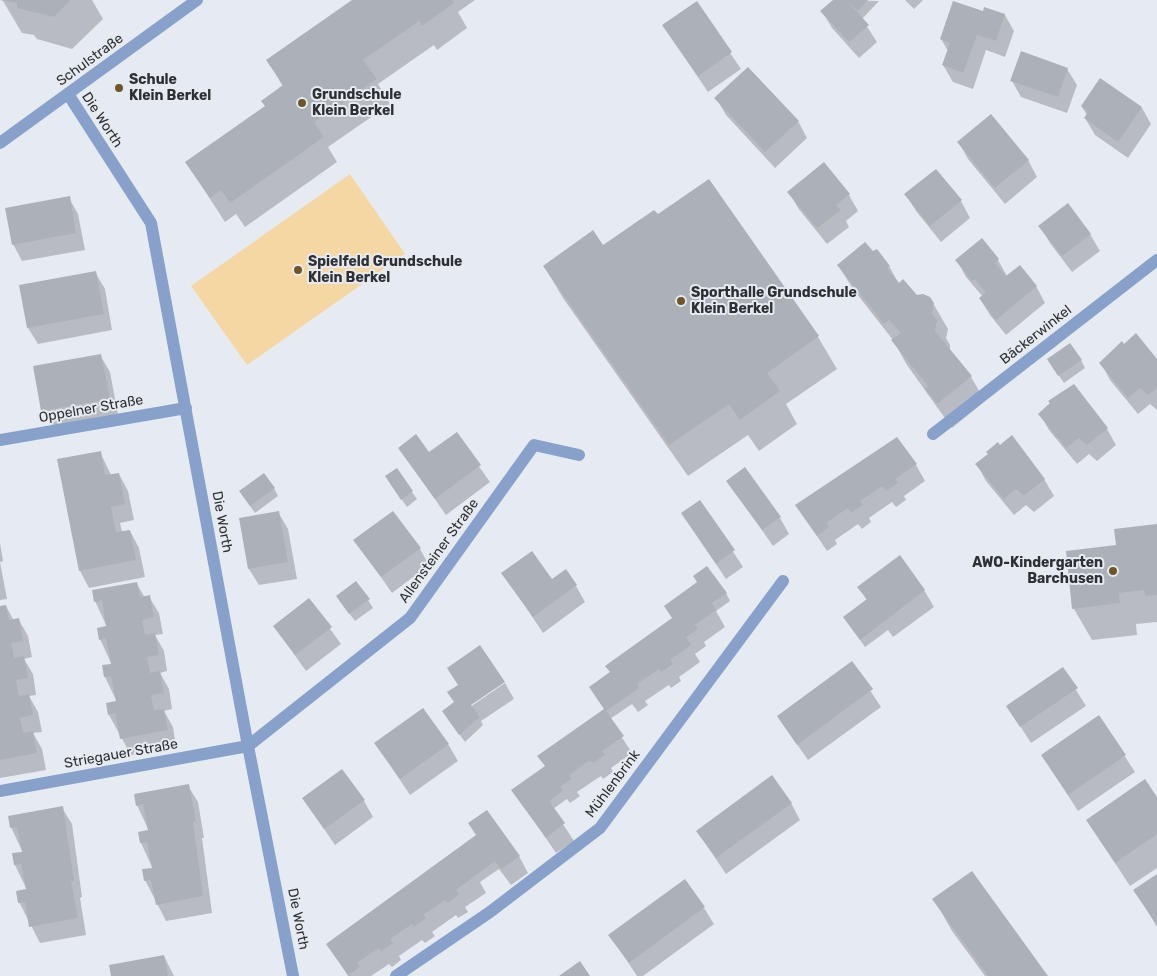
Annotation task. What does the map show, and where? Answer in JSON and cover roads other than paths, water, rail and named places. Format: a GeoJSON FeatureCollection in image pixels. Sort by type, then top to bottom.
{"type":"FeatureCollection","features":[{"type":"Feature","properties":{"kind":"street","name":"Schulstraße"},"geometry":{"type":"LineString","coordinates":[[0,142],[197,0]]}},
{"type":"Feature","properties":{"kind":"street","name":"Die Worth"},"geometry":{"type":"LineString","coordinates":[[68,94],[151,223],[248,746],[294,976]]}},
{"type":"Feature","properties":{"kind":"street","name":"Bäckerwinkel"},"geometry":{"type":"LineString","coordinates":[[933,434],[1157,260]]}},
{"type":"Feature","properties":{"kind":"street","name":"Oppelner Straße"},"geometry":{"type":"LineString","coordinates":[[0,440],[186,408]]}},
{"type":"Feature","properties":{"kind":"street","name":"Allensteiner Straße"},"geometry":{"type":"LineString","coordinates":[[248,746],[410,618],[534,445],[579,455]]}},
{"type":"Feature","properties":{"kind":"street","name":"Mühlenbrink"},"geometry":{"type":"LineString","coordinates":[[396,976],[490,912],[600,828],[784,581]]}},
{"type":"Feature","properties":{"kind":"street","name":"Striegauer Straße"},"geometry":{"type":"LineString","coordinates":[[0,792],[248,746]]}},
{"type":"Feature","properties":{"kind":"place","name":"Schule Klein Berkel"},"geometry":{"type":"Point","coordinates":[119,88]}},
{"type":"Feature","properties":{"kind":"place","name":"Grundschule Klein Berkel"},"geometry":{"type":"Point","coordinates":[302,103]}},
{"type":"Feature","properties":{"kind":"place","name":"Spielfeld Grundschule Klein Berkel"},"geometry":{"type":"Point","coordinates":[298,270]}},
{"type":"Feature","properties":{"kind":"place","name":"Sporthalle Grundschule Klein Berkel"},"geometry":{"type":"Point","coordinates":[681,301]}},
{"type":"Feature","properties":{"kind":"place","name":"AWO-Kindergarten Barchusen"},"geometry":{"type":"Point","coordinates":[1113,571]}}]}
